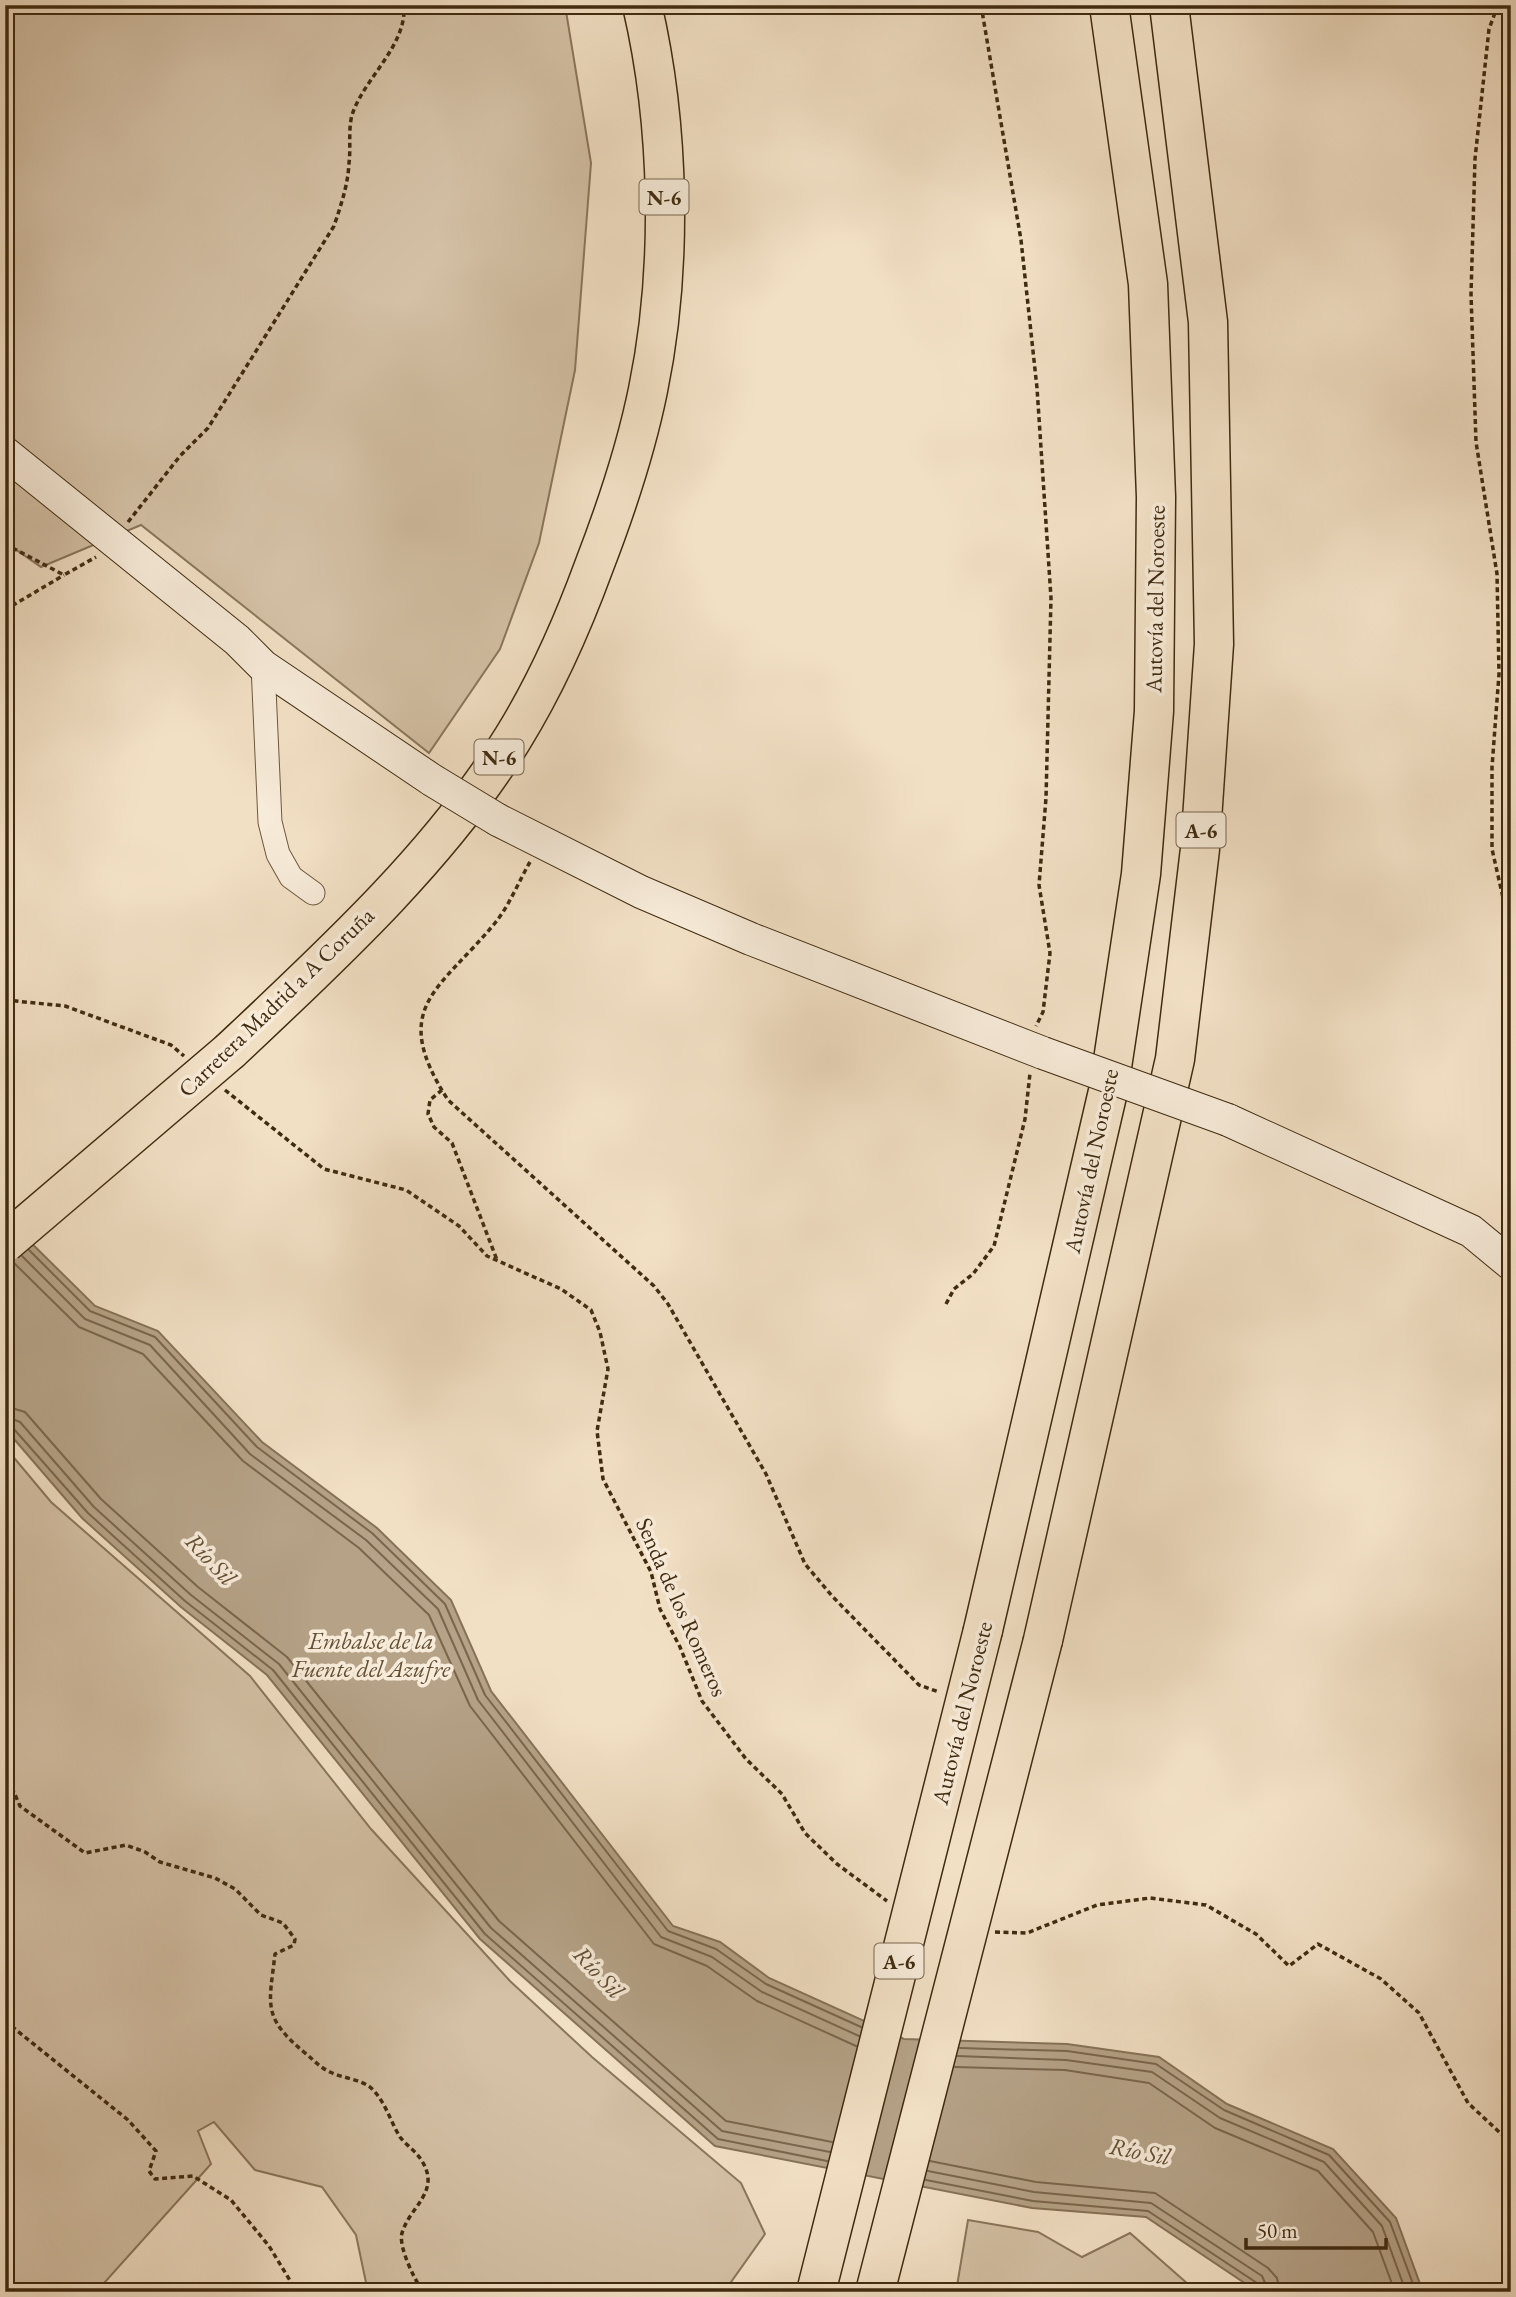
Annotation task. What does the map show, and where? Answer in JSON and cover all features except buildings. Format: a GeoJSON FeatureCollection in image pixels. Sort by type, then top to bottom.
{"type":"FeatureCollection","features":[{"type":"Feature","properties":{"kind":"highway","name":"Carretera Madrid a A Coruña"},"geometry":{"type":"LineString","coordinates":[[5,1243],[230,1051],[339,948],[449,826],[513,739],[566,640],[614,513],[648,390],[661,301],[665,216],[655,60],[642,5]]}},
{"type":"Feature","properties":{"kind":"highway","name":"Autovía del Noroeste"},"geometry":{"type":"LineString","coordinates":[[816,2292],[984,1630],[1109,1087],[1141,874],[1154,711],[1156,497],[1148,284],[1109,5]]}},
{"type":"Feature","properties":{"kind":"highway","name":"A-6"},"geometry":{"type":"LineString","coordinates":[[875,2292],[1043,1640],[1175,1059],[1200,849],[1214,644],[1208,322],[1169,5]]}},
{"type":"Feature","properties":{"kind":"street"},"geometry":{"type":"LineString","coordinates":[[5,453],[237,640],[263,666],[432,780],[498,820],[641,892],[751,939],[1035,1049],[1228,1119],[1471,1231],[1511,1264]]}},
{"type":"Feature","properties":{"kind":"street"},"geometry":{"type":"LineString","coordinates":[[263,666],[270,822],[278,854],[291,877],[313,893]]}},
{"type":"Feature","properties":{"kind":"path"},"geometry":{"type":"LineString","coordinates":[[5,610],[118,544],[131,515],[208,428],[334,226],[344,197],[349,166],[351,117],[362,93],[395,42],[405,19],[404,5]]}},
{"type":"Feature","properties":{"kind":"path"},"geometry":{"type":"LineString","coordinates":[[946,1304],[954,1289],[973,1274],[994,1245],[1029,1094],[1050,953],[1039,885],[1046,798],[1051,598],[1037,388],[1021,240],[981,5]]}},
{"type":"Feature","properties":{"kind":"path"},"geometry":{"type":"LineString","coordinates":[[1498,5],[1489,29],[1475,159],[1471,294],[1476,442],[1497,574],[1499,674],[1492,767],[1492,849],[1511,933]]}},
{"type":"Feature","properties":{"kind":"path"},"geometry":{"type":"LineString","coordinates":[[5,544],[64,575]]}},
{"type":"Feature","properties":{"kind":"path"},"geometry":{"type":"LineString","coordinates":[[541,842],[497,921],[436,986],[420,1017],[426,1066],[449,1100],[654,1286],[668,1304],[766,1474],[805,1564],[832,1597],[919,1685],[947,1695]]}},
{"type":"Feature","properties":{"kind":"path"},"geometry":{"type":"LineString","coordinates":[[5,1000],[65,1006],[171,1045],[191,1062]]}},
{"type":"Feature","properties":{"kind":"path","name":"Senda de los Romeros"},"geometry":{"type":"LineString","coordinates":[[222,1088],[324,1169],[406,1190],[459,1226],[487,1256],[561,1289],[591,1310],[600,1332],[608,1369],[597,1431],[603,1479],[651,1572],[660,1608],[702,1701],[746,1759],[782,1794],[805,1833],[838,1864],[893,1904]]}},
{"type":"Feature","properties":{"kind":"path"},"geometry":{"type":"LineString","coordinates":[[442,1090],[430,1100],[428,1114],[434,1127],[452,1143],[457,1153],[497,1260]]}},
{"type":"Feature","properties":{"kind":"path"},"geometry":{"type":"LineString","coordinates":[[5,1772],[20,1806],[85,1853],[126,1845],[145,1852],[160,1863],[215,1878],[234,1889],[261,1915],[283,1923],[291,1930],[295,1939],[294,1945],[275,1954],[273,1964],[271,1999],[277,2027],[323,2069],[372,2089],[387,2110],[401,2139],[422,2161],[427,2173],[427,2192],[402,2233],[403,2247],[411,2271],[423,2292]]}},
{"type":"Feature","properties":{"kind":"path"},"geometry":{"type":"LineString","coordinates":[[987,1932],[1027,1933],[1097,1905],[1150,1898],[1206,1905],[1256,1934],[1289,1966],[1318,1944],[1381,1979],[1419,2013],[1468,2103],[1511,2143]]}},
{"type":"Feature","properties":{"kind":"path"},"geometry":{"type":"LineString","coordinates":[[5,2021],[128,2120],[156,2151],[149,2171],[155,2179],[193,2176],[231,2200],[269,2246],[297,2292]]}},
{"type":"Feature","properties":{"kind":"shaded area"},"geometry":{"type":"Polygon","coordinates":[[[5,5],[565,5],[591,163],[575,370],[539,543],[500,649],[429,753],[141,525],[41,567],[5,542],[5,5]]]}},
{"type":"Feature","properties":{"kind":"shaded area"},"geometry":{"type":"Polygon","coordinates":[[[1509,248],[1511,249],[1511,471],[1505,417],[1509,248]]]}},
{"type":"Feature","properties":{"kind":"shaded area"},"geometry":{"type":"Polygon","coordinates":[[[5,1447],[51,1502],[250,1676],[371,1829],[510,1981],[592,2057],[741,2183],[765,2234],[724,2292],[368,2292],[356,2235],[322,2187],[255,2170],[214,2122],[198,2131],[211,2164],[96,2292],[5,2292],[5,1447]]]}},
{"type":"Feature","properties":{"kind":"shaded area"},"geometry":{"type":"Polygon","coordinates":[[[968,2220],[1038,2232],[1082,2257],[1130,2233],[1197,2292],[956,2292],[968,2220]]]}},
{"type":"Feature","properties":{"kind":"water","name":"Embalse de la Fuente del Azufre"},"geometry":{"type":"Polygon","coordinates":[[[5,1217],[95,1306],[158,1331],[262,1442],[377,1528],[451,1600],[491,1691],[673,1926],[720,1942],[769,1978],[904,2039],[1067,2044],[1159,2057],[1227,2104],[1333,2149],[1396,2218],[1423,2292],[1258,2292],[1146,2217],[1032,2208],[715,2146],[480,1939],[267,1675],[181,1607],[82,1518],[8,1432],[5,1428],[5,1217]]]}},
{"type":"Feature","properties":{"kind":"water label","name":"Río Sil"},"geometry":{"type":"Point","coordinates":[211,1559]}},
{"type":"Feature","properties":{"kind":"water label","name":"Río Sil"},"geometry":{"type":"Point","coordinates":[599,1972]}},
{"type":"Feature","properties":{"kind":"water label","name":"Río Sil"},"geometry":{"type":"Point","coordinates":[1140,2151]}}]}
